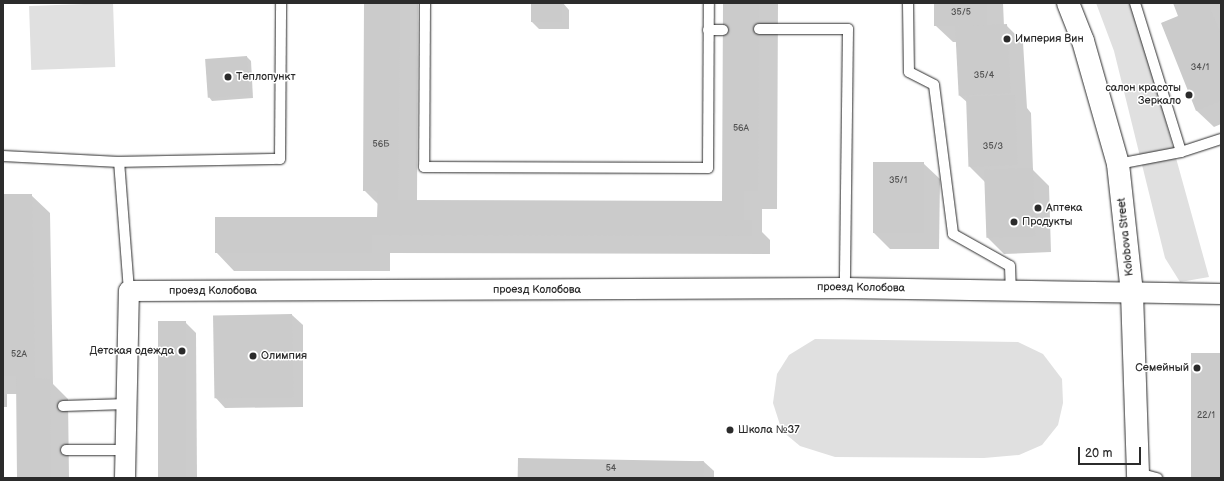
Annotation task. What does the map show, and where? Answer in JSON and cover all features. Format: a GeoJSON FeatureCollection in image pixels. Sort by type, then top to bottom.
{"type":"FeatureCollection","features":[{"type":"Feature","properties":{"kind":"street","name":"Kolobova Street"},"geometry":{"type":"LineString","coordinates":[[1068,3],[1083,41],[1118,164],[1132,294],[1145,476]]}},
{"type":"Feature","properties":{"kind":"street","name":"проезд Колобова"},"geometry":{"type":"LineString","coordinates":[[129,291],[845,288],[1132,294],[1221,294]]}},
{"type":"Feature","properties":{"kind":"street"},"geometry":{"type":"LineString","coordinates":[[125,478],[129,291]]}},
{"type":"Feature","properties":{"kind":"lane"},"geometry":{"type":"LineString","coordinates":[[3,156],[119,162],[280,159],[281,3]]}},
{"type":"Feature","properties":{"kind":"lane"},"geometry":{"type":"LineString","coordinates":[[425,3],[424,167],[708,168],[709,3]]}},
{"type":"Feature","properties":{"kind":"lane"},"geometry":{"type":"LineString","coordinates":[[908,3],[909,72],[934,85],[953,234],[1010,266],[1011,291]]}},
{"type":"Feature","properties":{"kind":"lane"},"geometry":{"type":"LineString","coordinates":[[1135,3],[1181,152]]}},
{"type":"Feature","properties":{"kind":"lane"},"geometry":{"type":"LineString","coordinates":[[759,29],[848,29],[845,288]]}},
{"type":"Feature","properties":{"kind":"lane"},"geometry":{"type":"LineString","coordinates":[[708,30],[723,30]]}},
{"type":"Feature","properties":{"kind":"lane"},"geometry":{"type":"LineString","coordinates":[[1118,164],[1181,152],[1221,139]]}},
{"type":"Feature","properties":{"kind":"lane"},"geometry":{"type":"LineString","coordinates":[[119,162],[129,291]]}},
{"type":"Feature","properties":{"kind":"lane"},"geometry":{"type":"LineString","coordinates":[[63,406],[127,404]]}},
{"type":"Feature","properties":{"kind":"lane"},"geometry":{"type":"LineString","coordinates":[[66,450],[126,450]]}},
{"type":"Feature","properties":{"kind":"shaded area"},"geometry":{"type":"Polygon","coordinates":[[[113,3],[115,67],[31,70],[29,6],[113,3]]]}},
{"type":"Feature","properties":{"kind":"shaded area"},"geometry":{"type":"Polygon","coordinates":[[[1096,3],[1133,3],[1209,277],[1180,282],[1165,258],[1114,51],[1096,3]]]}},
{"type":"Feature","properties":{"kind":"shaded area"},"geometry":{"type":"Polygon","coordinates":[[[815,339],[1018,342],[1043,354],[1062,379],[1063,403],[1058,425],[1042,445],[1019,455],[984,458],[835,457],[800,446],[782,431],[773,403],[777,374],[789,355],[815,339]]]}},
{"type":"Feature","properties":{"kind":"building"},"geometry":{"type":"Polygon","coordinates":[[[364,3],[400,3],[398,200],[722,201],[723,3],[759,3],[758,191],[744,191],[744,220],[752,220],[752,236],[372,235],[372,253],[215,253],[215,217],[377,217],[378,191],[363,191],[364,3]]]}},
{"type":"Feature","properties":{"kind":"building"},"geometry":{"type":"Polygon","coordinates":[[[531,3],[562,3],[562,22],[531,22],[531,3]]]}},
{"type":"Feature","properties":{"kind":"building"},"geometry":{"type":"Polygon","coordinates":[[[934,3],[987,3],[987,26],[934,26],[934,3]]]}},
{"type":"Feature","properties":{"kind":"building"},"geometry":{"type":"Polygon","coordinates":[[[1173,3],[1208,3],[1221,34],[1221,101],[1196,111],[1161,23],[1178,16],[1173,3]]]}},
{"type":"Feature","properties":{"kind":"building"},"geometry":{"type":"Polygon","coordinates":[[[1007,24],[1011,93],[959,96],[955,27],[1007,24]]]}},
{"type":"Feature","properties":{"kind":"building","name":"Теплопункт"},"geometry":{"type":"Polygon","coordinates":[[[247,56],[250,95],[208,98],[205,59],[247,56]]]}},
{"type":"Feature","properties":{"kind":"building"},"geometry":{"type":"Polygon","coordinates":[[[1015,95],[1017,165],[968,167],[966,97],[1015,95]]]}},
{"type":"Feature","properties":{"kind":"building"},"geometry":{"type":"Polygon","coordinates":[[[873,162],[924,162],[924,233],[873,233],[873,162]]]}},
{"type":"Feature","properties":{"kind":"building"},"geometry":{"type":"Polygon","coordinates":[[[1033,168],[1035,236],[986,238],[984,170],[1033,168]]]}},
{"type":"Feature","properties":{"kind":"building"},"geometry":{"type":"Polygon","coordinates":[[[3,194],[32,194],[35,378],[50,379],[51,478],[17,478],[16,376],[3,376],[3,194]]]}},
{"type":"Feature","properties":{"kind":"building","name":"Олимпия"},"geometry":{"type":"Polygon","coordinates":[[[292,314],[293,397],[214,398],[213,315],[292,314]]]}},
{"type":"Feature","properties":{"kind":"building"},"geometry":{"type":"Polygon","coordinates":[[[158,321],[186,321],[186,478],[158,478],[158,321]]]}},
{"type":"Feature","properties":{"kind":"building"},"geometry":{"type":"Polygon","coordinates":[[[1191,353],[1221,353],[1221,478],[1191,478],[1191,353]]]}},
{"type":"Feature","properties":{"kind":"building"},"geometry":{"type":"Polygon","coordinates":[[[518,458],[704,461],[704,478],[518,478],[518,458]]]}},
{"type":"Feature","properties":{"kind":"place","name":"Империя Вин"},"geometry":{"type":"Point","coordinates":[1007,39]}},
{"type":"Feature","properties":{"kind":"place","name":"Теплопункт"},"geometry":{"type":"Point","coordinates":[228,77]}},
{"type":"Feature","properties":{"kind":"place","name":"салон красоты Зеркало"},"geometry":{"type":"Point","coordinates":[1189,95]}},
{"type":"Feature","properties":{"kind":"place","name":"Аптека"},"geometry":{"type":"Point","coordinates":[1038,208]}},
{"type":"Feature","properties":{"kind":"place","name":"Продукты"},"geometry":{"type":"Point","coordinates":[1014,222]}},
{"type":"Feature","properties":{"kind":"place","name":"Детская одежда"},"geometry":{"type":"Point","coordinates":[182,351]}},
{"type":"Feature","properties":{"kind":"place","name":"Олимпия"},"geometry":{"type":"Point","coordinates":[253,356]}},
{"type":"Feature","properties":{"kind":"place","name":"Семейный"},"geometry":{"type":"Point","coordinates":[1197,368]}},
{"type":"Feature","properties":{"kind":"place","name":"Школа №37"},"geometry":{"type":"Point","coordinates":[730,430]}}]}
